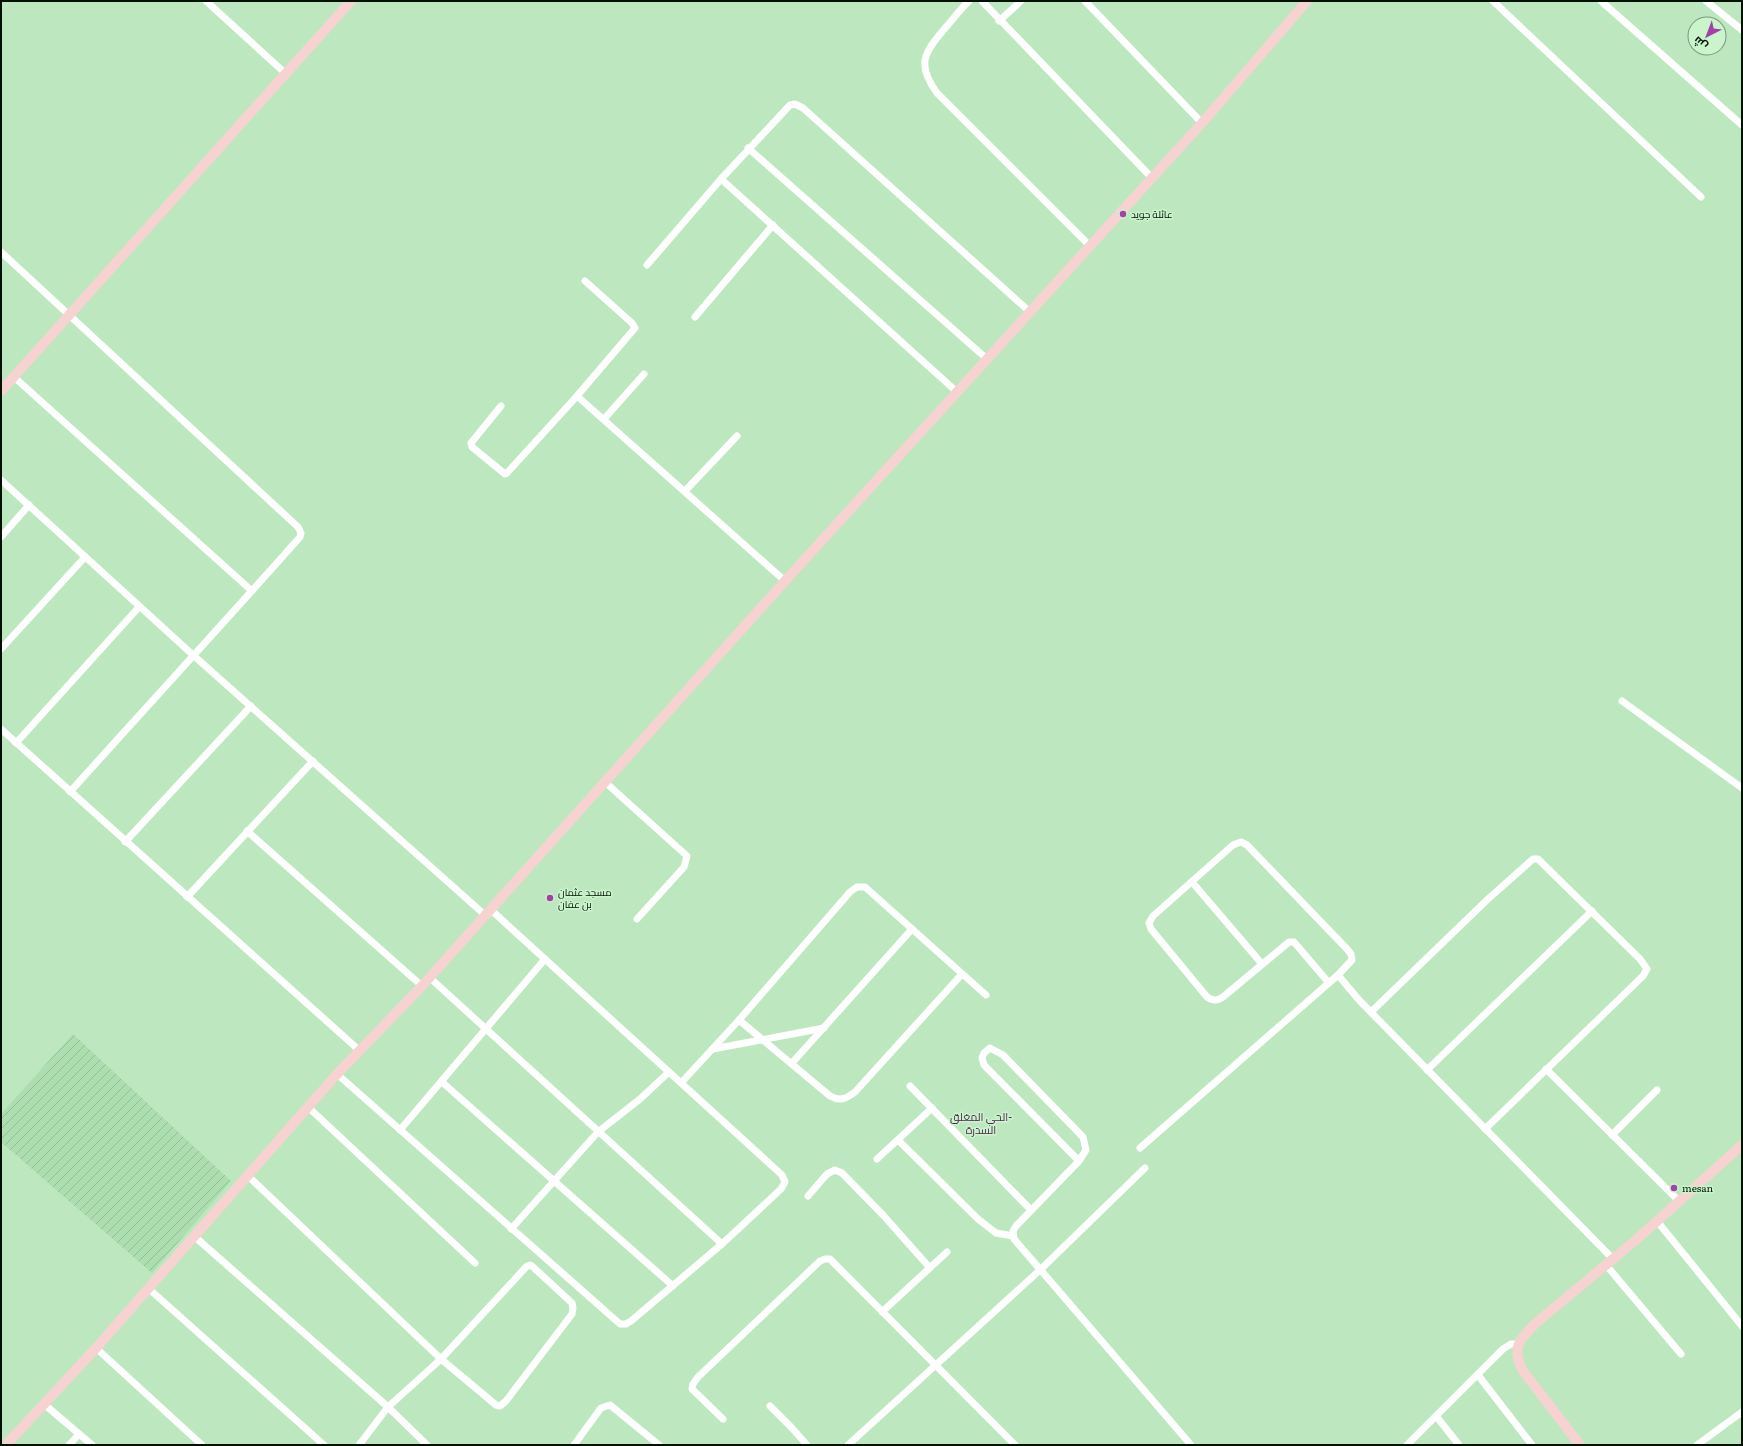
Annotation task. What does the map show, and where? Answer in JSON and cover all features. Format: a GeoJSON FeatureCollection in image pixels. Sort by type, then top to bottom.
{"type":"FeatureCollection","features":[{"type":"Feature","properties":{"kind":"street"},"geometry":{"type":"LineString","coordinates":[[206,1],[285,73]]}},
{"type":"Feature","properties":{"kind":"street"},"geometry":{"type":"LineString","coordinates":[[1,391],[351,1]]}},
{"type":"Feature","properties":{"kind":"street"},"geometry":{"type":"LineString","coordinates":[[968,1],[929,47],[925,59],[925,74],[937,93],[1090,246]]}},
{"type":"Feature","properties":{"kind":"street"},"geometry":{"type":"LineString","coordinates":[[982,1],[999,21],[1152,178]]}},
{"type":"Feature","properties":{"kind":"street"},"geometry":{"type":"LineString","coordinates":[[999,21],[1021,1]]}},
{"type":"Feature","properties":{"kind":"street"},"geometry":{"type":"LineString","coordinates":[[1085,1],[1202,123]]}},
{"type":"Feature","properties":{"kind":"street"},"geometry":{"type":"LineString","coordinates":[[6,1445],[96,1348],[308,1107],[422,986],[785,581],[1202,123],[1307,1]]}},
{"type":"Feature","properties":{"kind":"street"},"geometry":{"type":"LineString","coordinates":[[1493,1],[1701,197]]}},
{"type":"Feature","properties":{"kind":"street"},"geometry":{"type":"LineString","coordinates":[[1601,1],[1742,125]]}},
{"type":"Feature","properties":{"kind":"street"},"geometry":{"type":"LineString","coordinates":[[1706,1],[1742,30]]}},
{"type":"Feature","properties":{"kind":"street"},"geometry":{"type":"LineString","coordinates":[[647,265],[748,148],[790,105],[795,104],[803,108],[1030,312]]}},
{"type":"Feature","properties":{"kind":"street"},"geometry":{"type":"LineString","coordinates":[[748,148],[987,359]]}},
{"type":"Feature","properties":{"kind":"street"},"geometry":{"type":"LineString","coordinates":[[721,179],[957,392]]}},
{"type":"Feature","properties":{"kind":"street"},"geometry":{"type":"LineString","coordinates":[[694,317],[773,225]]}},
{"type":"Feature","properties":{"kind":"street"},"geometry":{"type":"LineString","coordinates":[[1,252],[301,530],[300,537],[252,592],[193,655],[70,792]]}},
{"type":"Feature","properties":{"kind":"street"},"geometry":{"type":"LineString","coordinates":[[501,406],[471,443],[472,447],[505,474],[577,396],[635,328],[632,323],[585,281]]}},
{"type":"Feature","properties":{"kind":"street"},"geometry":{"type":"LineString","coordinates":[[604,419],[644,374]]}},
{"type":"Feature","properties":{"kind":"street"},"geometry":{"type":"LineString","coordinates":[[14,377],[252,592]]}},
{"type":"Feature","properties":{"kind":"street"},"geometry":{"type":"LineString","coordinates":[[577,396],[785,581]]}},
{"type":"Feature","properties":{"kind":"street"},"geometry":{"type":"LineString","coordinates":[[685,491],[737,436]]}},
{"type":"Feature","properties":{"kind":"street"},"geometry":{"type":"LineString","coordinates":[[1,480],[139,607],[250,706],[488,912],[546,959],[782,1175],[785,1182],[781,1189],[722,1244],[631,1321],[626,1324],[620,1324],[511,1229],[338,1074]]}},
{"type":"Feature","properties":{"kind":"street"},"geometry":{"type":"LineString","coordinates":[[1,536],[29,505]]}},
{"type":"Feature","properties":{"kind":"street"},"geometry":{"type":"LineString","coordinates":[[1,649],[86,557]]}},
{"type":"Feature","properties":{"kind":"street"},"geometry":{"type":"LineString","coordinates":[[16,743],[139,607]]}},
{"type":"Feature","properties":{"kind":"street"},"geometry":{"type":"LineString","coordinates":[[1622,701],[1742,788]]}},
{"type":"Feature","properties":{"kind":"street"},"geometry":{"type":"LineString","coordinates":[[125,842],[250,706]]}},
{"type":"Feature","properties":{"kind":"street"},"geometry":{"type":"LineString","coordinates":[[1,729],[125,842],[360,1051]]}},
{"type":"Feature","properties":{"kind":"street"},"geometry":{"type":"LineString","coordinates":[[187,897],[313,761]]}},
{"type":"Feature","properties":{"kind":"street"},"geometry":{"type":"LineString","coordinates":[[605,782],[687,856],[684,867],[637,919]]}},
{"type":"Feature","properties":{"kind":"street"},"geometry":{"type":"LineString","coordinates":[[247,831],[422,986]]}},
{"type":"Feature","properties":{"kind":"street"},"geometry":{"type":"LineString","coordinates":[[1140,1148],[1329,983],[1338,975],[1351,962],[1353,957],[1244,843],[1238,842],[1233,845],[1153,916],[1149,923],[1151,929],[1207,997],[1215,1000],[1223,997],[1287,942],[1292,942],[1329,983]]}},
{"type":"Feature","properties":{"kind":"street"},"geometry":{"type":"LineString","coordinates":[[1371,1012],[1488,899],[1533,858],[1538,859],[1640,959],[1646,966],[1647,971],[1623,997],[1485,1129]]}},
{"type":"Feature","properties":{"kind":"street"},"geometry":{"type":"LineString","coordinates":[[1192,882],[1262,964]]}},
{"type":"Feature","properties":{"kind":"street"},"geometry":{"type":"LineString","coordinates":[[681,1083],[739,1020],[850,892],[857,887],[865,887],[986,995]]}},
{"type":"Feature","properties":{"kind":"street"},"geometry":{"type":"LineString","coordinates":[[1427,1070],[1592,911]]}},
{"type":"Feature","properties":{"kind":"street"},"geometry":{"type":"LineString","coordinates":[[792,1063],[912,929]]}},
{"type":"Feature","properties":{"kind":"street"},"geometry":{"type":"LineString","coordinates":[[400,1130],[546,959]]}},
{"type":"Feature","properties":{"kind":"street"},"geometry":{"type":"LineString","coordinates":[[739,1020],[834,1098],[839,1100],[855,1092],[962,974]]}},
{"type":"Feature","properties":{"kind":"street"},"geometry":{"type":"LineString","coordinates":[[1338,975],[1371,1012],[1485,1129],[1610,1262],[1681,1354]]}},
{"type":"Feature","properties":{"kind":"street"},"geometry":{"type":"LineString","coordinates":[[429,977],[722,1244]]}},
{"type":"Feature","properties":{"kind":"street"},"geometry":{"type":"LineString","coordinates":[[713,1049],[824,1028]]}},
{"type":"Feature","properties":{"kind":"street"},"geometry":{"type":"LineString","coordinates":[[1013,1236],[1014,1228],[1079,1161],[1086,1150],[1083,1137],[1003,1055],[990,1048],[984,1053],[982,1058],[984,1065],[1079,1161]]}},
{"type":"Feature","properties":{"kind":"street"},"geometry":{"type":"LineString","coordinates":[[1546,1069],[1679,1201]]}},
{"type":"Feature","properties":{"kind":"street"},"geometry":{"type":"LineString","coordinates":[[511,1229],[598,1132],[640,1099],[669,1072]]}},
{"type":"Feature","properties":{"kind":"street"},"geometry":{"type":"LineString","coordinates":[[442,1082],[673,1286]]}},
{"type":"Feature","properties":{"kind":"street"},"geometry":{"type":"LineString","coordinates":[[910,1086],[1030,1210]]}},
{"type":"Feature","properties":{"kind":"street"},"geometry":{"type":"LineString","coordinates":[[1612,1134],[1657,1090]]}},
{"type":"Feature","properties":{"kind":"street"},"geometry":{"type":"LineString","coordinates":[[308,1107],[475,1263]]}},
{"type":"Feature","properties":{"kind":"street"},"geometry":{"type":"LineString","coordinates":[[877,1159],[932,1108]]}},
{"type":"Feature","properties":{"kind":"street"},"geometry":{"type":"LineString","coordinates":[[898,1140],[978,1219],[996,1233],[1013,1236],[1040,1270],[1191,1445]]}},
{"type":"Feature","properties":{"kind":"street"},"geometry":{"type":"LineString","coordinates":[[1578,1444],[1523,1371],[1518,1360],[1517,1347],[1526,1332],[1610,1262],[1742,1145]]}},
{"type":"Feature","properties":{"kind":"street"},"geometry":{"type":"LineString","coordinates":[[848,1445],[1040,1270],[1145,1168]]}},
{"type":"Feature","properties":{"kind":"street"},"geometry":{"type":"LineString","coordinates":[[808,1196],[827,1174],[835,1170],[842,1173],[883,1215],[930,1268]]}},
{"type":"Feature","properties":{"kind":"street"},"geometry":{"type":"LineString","coordinates":[[248,1176],[441,1359],[496,1405],[503,1404],[572,1314],[572,1303],[533,1267],[530,1265],[527,1266],[441,1359],[388,1408],[359,1445]]}},
{"type":"Feature","properties":{"kind":"street"},"geometry":{"type":"LineString","coordinates":[[1657,1221],[1742,1326]]}},
{"type":"Feature","properties":{"kind":"street"},"geometry":{"type":"LineString","coordinates":[[194,1236],[388,1408],[427,1445]]}},
{"type":"Feature","properties":{"kind":"street"},"geometry":{"type":"LineString","coordinates":[[882,1312],[947,1252]]}},
{"type":"Feature","properties":{"kind":"street"},"geometry":{"type":"LineString","coordinates":[[723,1419],[692,1389],[693,1384],[698,1377],[820,1262],[825,1259],[834,1262],[934,1366],[1015,1445]]}},
{"type":"Feature","properties":{"kind":"street"},"geometry":{"type":"LineString","coordinates":[[148,1288],[324,1445]]}},
{"type":"Feature","properties":{"kind":"street"},"geometry":{"type":"LineString","coordinates":[[1407,1445],[1507,1346],[1515,1344],[1517,1347]]}},
{"type":"Feature","properties":{"kind":"street"},"geometry":{"type":"LineString","coordinates":[[96,1348],[202,1445]]}},
{"type":"Feature","properties":{"kind":"street"},"geometry":{"type":"LineString","coordinates":[[1478,1375],[1532,1445]]}},
{"type":"Feature","properties":{"kind":"street"},"geometry":{"type":"LineString","coordinates":[[44,1404],[92,1445]]}},
{"type":"Feature","properties":{"kind":"street"},"geometry":{"type":"LineString","coordinates":[[574,1445],[601,1408],[610,1405],[659,1445]]}},
{"type":"Feature","properties":{"kind":"street"},"geometry":{"type":"LineString","coordinates":[[770,1406],[791,1426],[807,1445]]}},
{"type":"Feature","properties":{"kind":"street"},"geometry":{"type":"LineString","coordinates":[[1697,1445],[1742,1412]]}},
{"type":"Feature","properties":{"kind":"street"},"geometry":{"type":"LineString","coordinates":[[1436,1416],[1459,1445]]}},
{"type":"Feature","properties":{"kind":"street"},"geometry":{"type":"LineString","coordinates":[[69,1445],[79,1434]]}},
{"type":"Feature","properties":{"kind":"shaded area"},"geometry":{"type":"Polygon","coordinates":[[[73,1034],[231,1181],[152,1273],[1,1142],[1,1114],[73,1034]]]}},
{"type":"Feature","properties":{"kind":"place","name":"عائلة جويد"},"geometry":{"type":"Point","coordinates":[1123,214]}},
{"type":"Feature","properties":{"kind":"place","name":"مسجد عثمان بن عفان"},"geometry":{"type":"Point","coordinates":[550,898]}},
{"type":"Feature","properties":{"kind":"place","name":"mesan"},"geometry":{"type":"Point","coordinates":[1674,1188]}},
{"type":"Feature","properties":{"kind":"district","name":"الحي المغلق- السدرة"},"geometry":{"type":"Point","coordinates":[981,1123]}}]}
